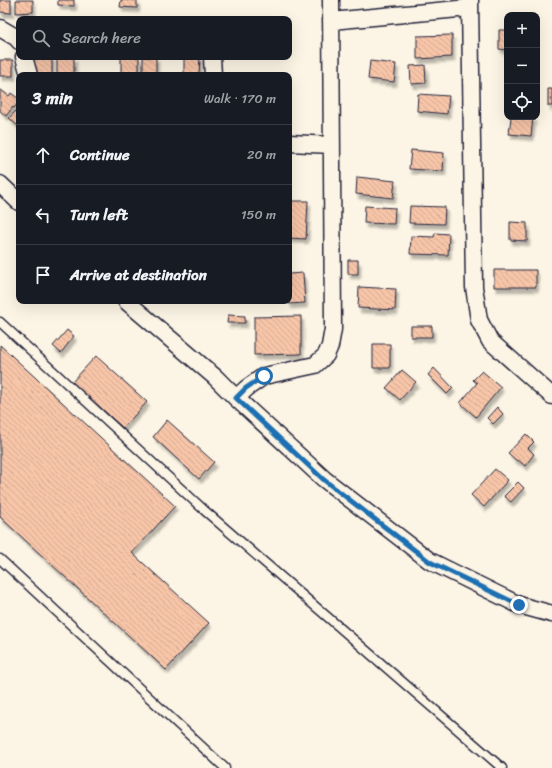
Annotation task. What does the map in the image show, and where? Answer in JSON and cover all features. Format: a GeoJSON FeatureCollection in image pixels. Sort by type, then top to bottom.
{"type":"FeatureCollection","features":[{"type":"Feature","properties":{"kind":"street"},"geometry":{"type":"LineString","coordinates":[[236,398],[246,388],[264,376],[315,365],[326,355],[330,346],[333,329],[331,0]]}},
{"type":"Feature","properties":{"kind":"street"},"geometry":{"type":"LineString","coordinates":[[331,21],[469,4],[474,287],[479,320],[490,341],[552,396]]}},
{"type":"Feature","properties":{"kind":"street"},"geometry":{"type":"LineString","coordinates":[[1,28],[16,26]]}},
{"type":"Feature","properties":{"kind":"street"},"geometry":{"type":"LineString","coordinates":[[1,28],[16,37]]}},
{"type":"Feature","properties":{"kind":"street"},"geometry":{"type":"LineString","coordinates":[[25,60],[28,72]]}},
{"type":"Feature","properties":{"kind":"street"},"geometry":{"type":"LineString","coordinates":[[212,60],[213,72]]}},
{"type":"Feature","properties":{"kind":"street"},"geometry":{"type":"LineString","coordinates":[[292,143],[332,145]]}},
{"type":"Feature","properties":{"kind":"street"},"geometry":{"type":"LineString","coordinates":[[0,184],[16,199]]}},
{"type":"Feature","properties":{"kind":"street"},"geometry":{"type":"LineString","coordinates":[[130,304],[215,377],[324,480],[430,562],[519,605],[552,614]]}},
{"type":"Feature","properties":{"kind":"lane"},"geometry":{"type":"LineString","coordinates":[[0,322],[204,510],[502,768]]}},
{"type":"Feature","properties":{"kind":"lane"},"geometry":{"type":"LineString","coordinates":[[0,560],[225,768]]}},
{"type":"Feature","properties":{"kind":"building"},"geometry":{"type":"Polygon","coordinates":[[[0,0],[11,0],[11,13],[0,12],[0,0]]]}},
{"type":"Feature","properties":{"kind":"building"},"geometry":{"type":"Polygon","coordinates":[[[16,0],[33,0],[33,12],[16,13],[16,0]]]}},
{"type":"Feature","properties":{"kind":"building"},"geometry":{"type":"Polygon","coordinates":[[[58,0],[74,0],[74,6],[58,5],[58,0]]]}},
{"type":"Feature","properties":{"kind":"building"},"geometry":{"type":"Polygon","coordinates":[[[121,0],[137,0],[137,8],[120,7],[121,0]]]}},
{"type":"Feature","properties":{"kind":"building"},"geometry":{"type":"Polygon","coordinates":[[[499,30],[504,30],[504,50],[499,49],[499,30]]]}},
{"type":"Feature","properties":{"kind":"building"},"geometry":{"type":"Polygon","coordinates":[[[452,35],[452,57],[417,59],[417,36],[452,35]]]}},
{"type":"Feature","properties":{"kind":"building"},"geometry":{"type":"Polygon","coordinates":[[[0,60],[13,60],[13,76],[0,76],[0,60]]]}},
{"type":"Feature","properties":{"kind":"building"},"geometry":{"type":"Polygon","coordinates":[[[34,60],[52,60],[52,72],[34,72],[34,60]]]}},
{"type":"Feature","properties":{"kind":"building"},"geometry":{"type":"Polygon","coordinates":[[[57,60],[74,60],[74,72],[57,72],[57,60]]]}},
{"type":"Feature","properties":{"kind":"building"},"geometry":{"type":"Polygon","coordinates":[[[121,60],[139,60],[139,72],[121,72],[121,60]]]}},
{"type":"Feature","properties":{"kind":"building"},"geometry":{"type":"Polygon","coordinates":[[[143,60],[156,60],[156,72],[143,72],[143,60]]]}},
{"type":"Feature","properties":{"kind":"building"},"geometry":{"type":"Polygon","coordinates":[[[184,60],[200,60],[199,72],[184,72],[184,60]]]}},
{"type":"Feature","properties":{"kind":"building"},"geometry":{"type":"Polygon","coordinates":[[[370,61],[396,64],[394,82],[368,79],[370,61]]]}},
{"type":"Feature","properties":{"kind":"building"},"geometry":{"type":"Polygon","coordinates":[[[425,65],[426,83],[411,84],[410,66],[425,65]]]}},
{"type":"Feature","properties":{"kind":"building"},"geometry":{"type":"Polygon","coordinates":[[[0,89],[9,96],[11,93],[16,97],[16,106],[6,116],[0,111],[0,89]]]}},
{"type":"Feature","properties":{"kind":"building"},"geometry":{"type":"Polygon","coordinates":[[[548,89],[552,89],[552,106],[548,106],[548,89]]]}},
{"type":"Feature","properties":{"kind":"building"},"geometry":{"type":"Polygon","coordinates":[[[418,94],[449,96],[447,114],[417,111],[418,94]]]}},
{"type":"Feature","properties":{"kind":"building"},"geometry":{"type":"Polygon","coordinates":[[[16,111],[16,124],[9,118],[16,111]]]}},
{"type":"Feature","properties":{"kind":"building"},"geometry":{"type":"Polygon","coordinates":[[[511,120],[533,120],[531,136],[509,134],[511,120]]]}},
{"type":"Feature","properties":{"kind":"building"},"geometry":{"type":"Polygon","coordinates":[[[411,150],[444,153],[443,171],[409,169],[411,150]]]}},
{"type":"Feature","properties":{"kind":"building"},"geometry":{"type":"Polygon","coordinates":[[[357,177],[395,181],[393,198],[356,194],[357,177]]]}},
{"type":"Feature","properties":{"kind":"building"},"geometry":{"type":"Polygon","coordinates":[[[292,201],[308,201],[306,239],[292,238],[292,201]]]}},
{"type":"Feature","properties":{"kind":"building"},"geometry":{"type":"Polygon","coordinates":[[[365,206],[395,208],[394,224],[364,223],[365,206]]]}},
{"type":"Feature","properties":{"kind":"building"},"geometry":{"type":"Polygon","coordinates":[[[410,206],[445,207],[444,224],[409,223],[410,206]]]}},
{"type":"Feature","properties":{"kind":"building"},"geometry":{"type":"Polygon","coordinates":[[[510,222],[527,223],[527,241],[510,240],[510,222]]]}},
{"type":"Feature","properties":{"kind":"building"},"geometry":{"type":"Polygon","coordinates":[[[435,233],[449,234],[448,255],[410,254],[411,236],[434,237],[435,233]]]}},
{"type":"Feature","properties":{"kind":"building"},"geometry":{"type":"Polygon","coordinates":[[[348,260],[358,260],[358,274],[348,274],[348,260]]]}},
{"type":"Feature","properties":{"kind":"building"},"geometry":{"type":"Polygon","coordinates":[[[494,270],[536,270],[536,287],[494,287],[494,270]]]}},
{"type":"Feature","properties":{"kind":"building"},"geometry":{"type":"Polygon","coordinates":[[[303,273],[305,303],[292,304],[292,274],[303,273]]]}},
{"type":"Feature","properties":{"kind":"building"},"geometry":{"type":"Polygon","coordinates":[[[359,287],[396,289],[395,310],[358,308],[359,287]]]}},
{"type":"Feature","properties":{"kind":"building"},"geometry":{"type":"Polygon","coordinates":[[[228,315],[245,316],[245,323],[227,323],[228,315]]]}},
{"type":"Feature","properties":{"kind":"building"},"geometry":{"type":"Polygon","coordinates":[[[301,316],[301,354],[254,355],[254,317],[301,316]]]}},
{"type":"Feature","properties":{"kind":"building"},"geometry":{"type":"Polygon","coordinates":[[[411,326],[432,326],[432,337],[411,337],[411,326]]]}},
{"type":"Feature","properties":{"kind":"building"},"geometry":{"type":"Polygon","coordinates":[[[67,330],[74,336],[61,353],[53,346],[67,330]]]}},
{"type":"Feature","properties":{"kind":"building"},"geometry":{"type":"Polygon","coordinates":[[[373,344],[390,344],[390,368],[373,368],[373,344]]]}},
{"type":"Feature","properties":{"kind":"building"},"geometry":{"type":"Polygon","coordinates":[[[0,345],[175,506],[132,553],[209,623],[166,670],[0,517],[0,345]]]}},
{"type":"Feature","properties":{"kind":"building"},"geometry":{"type":"Polygon","coordinates":[[[96,356],[147,402],[123,428],[72,382],[96,356]]]}},
{"type":"Feature","properties":{"kind":"building"},"geometry":{"type":"Polygon","coordinates":[[[434,368],[453,388],[447,394],[428,375],[434,368]]]}},
{"type":"Feature","properties":{"kind":"building"},"geometry":{"type":"Polygon","coordinates":[[[402,370],[416,382],[400,400],[386,388],[402,370]]]}},
{"type":"Feature","properties":{"kind":"building"},"geometry":{"type":"Polygon","coordinates":[[[482,371],[501,387],[476,417],[460,403],[477,383],[473,380],[482,371]]]}},
{"type":"Feature","properties":{"kind":"building"},"geometry":{"type":"Polygon","coordinates":[[[497,407],[503,414],[493,424],[487,418],[497,407]]]}},
{"type":"Feature","properties":{"kind":"building"},"geometry":{"type":"Polygon","coordinates":[[[167,420],[214,462],[199,479],[153,437],[167,420]]]}},
{"type":"Feature","properties":{"kind":"building"},"geometry":{"type":"Polygon","coordinates":[[[526,434],[534,442],[528,448],[534,454],[525,466],[508,453],[526,434]]]}},
{"type":"Feature","properties":{"kind":"building"},"geometry":{"type":"Polygon","coordinates":[[[495,469],[508,480],[484,507],[471,495],[495,469]]]}},
{"type":"Feature","properties":{"kind":"building"},"geometry":{"type":"Polygon","coordinates":[[[518,482],[524,488],[511,502],[504,496],[518,482]]]}},
{"type":"Feature","properties":{"kind":"route"},"geometry":{"type":"LineString","coordinates":[[264,376],[246,388],[236,398],[324,480],[430,562],[519,605]]}}]}
